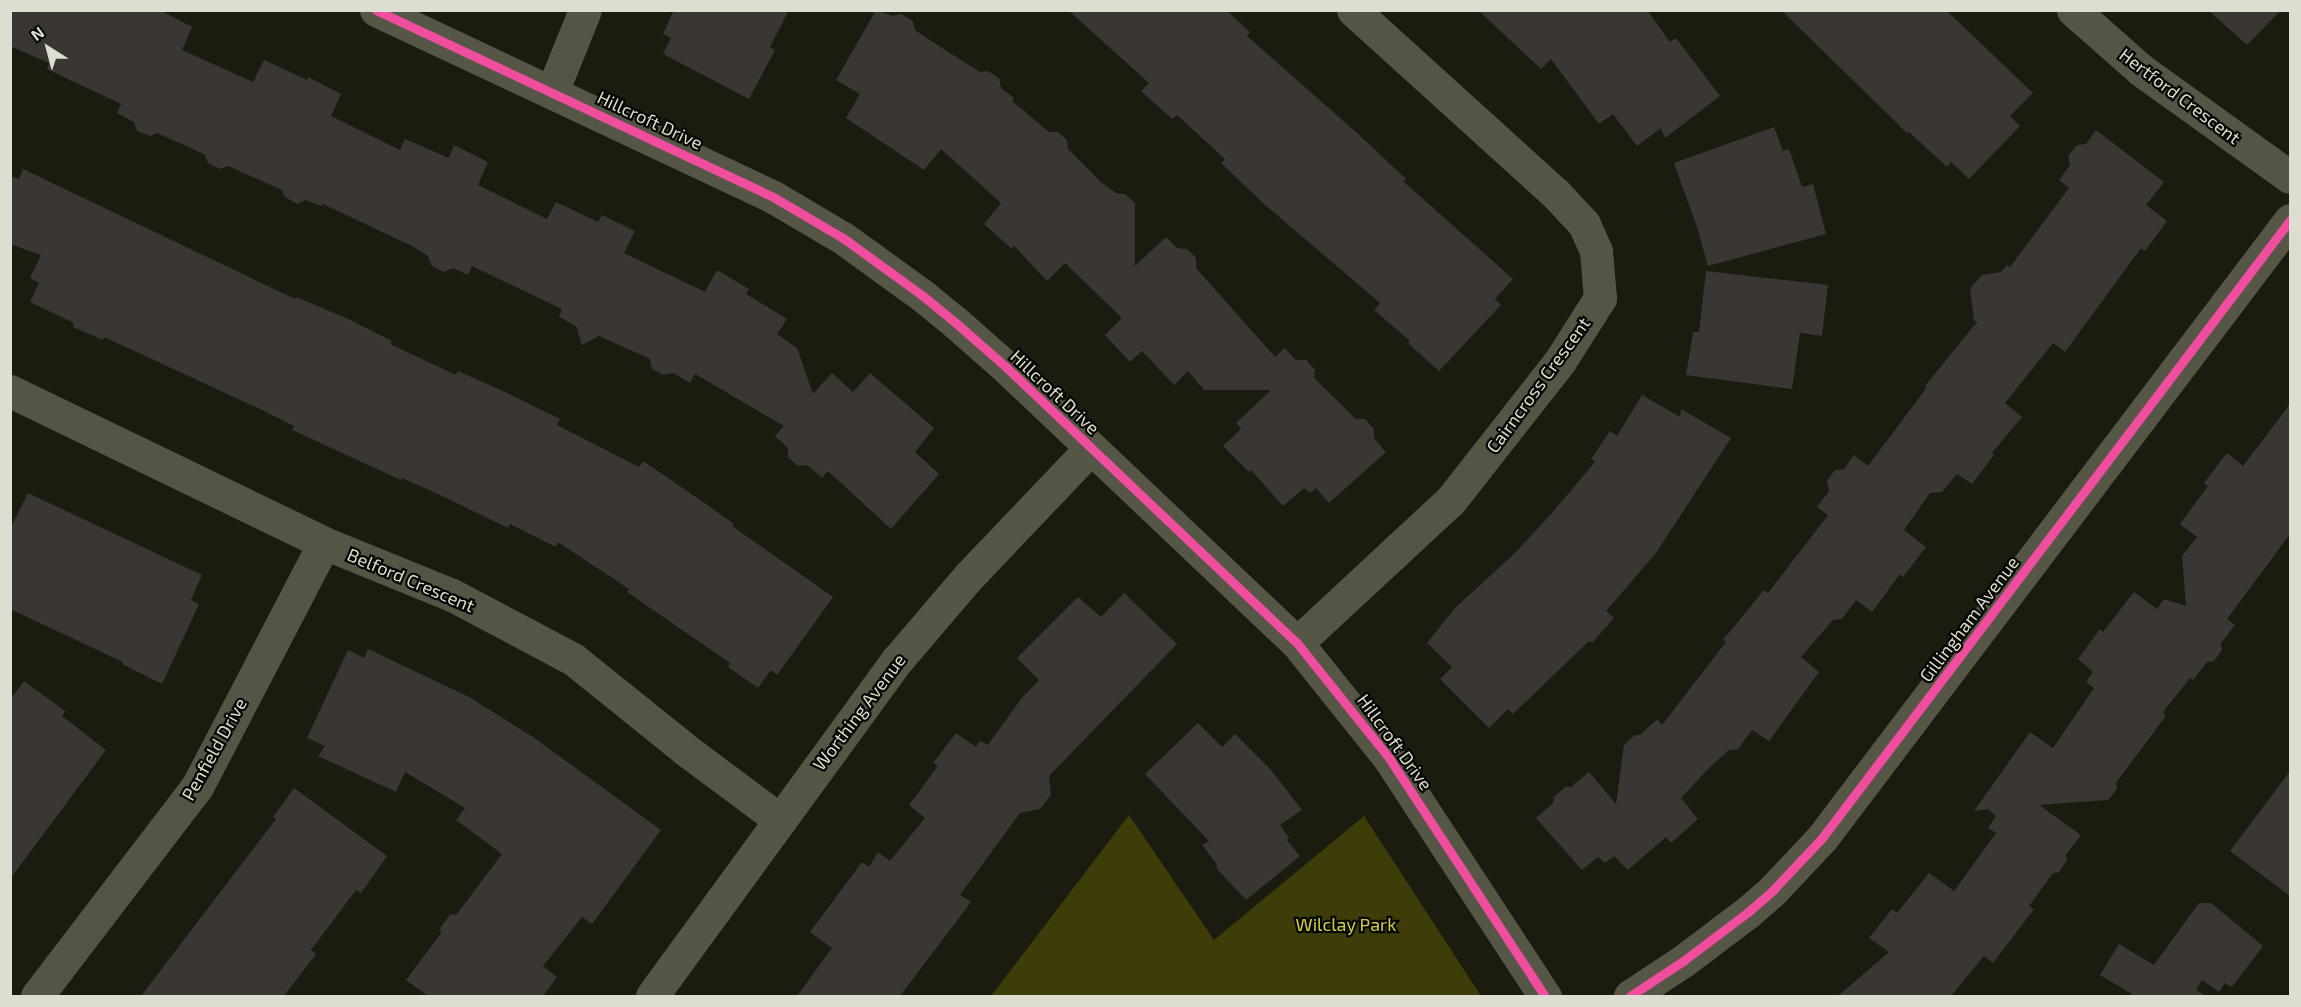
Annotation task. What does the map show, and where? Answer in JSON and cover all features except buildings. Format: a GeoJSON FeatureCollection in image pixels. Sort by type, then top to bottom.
{"type":"FeatureCollection","features":[{"type":"Feature","properties":{"kind":"street","name":"Hillcroft Drive"},"geometry":{"type":"LineString","coordinates":[[376,10],[738,179],[843,238],[956,323],[1297,643],[1389,758],[1545,996]]}},
{"type":"Feature","properties":{"kind":"street"},"geometry":{"type":"LineString","coordinates":[[552,92],[585,10]]}},
{"type":"Feature","properties":{"kind":"street","name":"Cairncross Crescent"},"geometry":{"type":"LineString","coordinates":[[1297,643],[1451,500],[1560,362],[1600,298],[1596,251],[1584,224],[1556,194],[1353,10]]}},
{"type":"Feature","properties":{"kind":"street","name":"Hertford Crescent"},"geometry":{"type":"LineString","coordinates":[[2073,10],[2141,70],[2290,177]]}},
{"type":"Feature","properties":{"kind":"street","name":"Gillingham Avenue"},"geometry":{"type":"LineString","coordinates":[[1630,996],[1683,962],[1748,912],[1773,890],[1822,838],[2290,219]]}},
{"type":"Feature","properties":{"kind":"street","name":"Belford Crescent"},"geometry":{"type":"LineString","coordinates":[[10,391],[324,543],[452,595],[573,659],[687,750],[780,820]]}},
{"type":"Feature","properties":{"kind":"street","name":"Worthing Avenue"},"geometry":{"type":"LineString","coordinates":[[652,996],[898,659],[936,613],[1091,448]]}},
{"type":"Feature","properties":{"kind":"street","name":"Penfield Drive"},"geometry":{"type":"LineString","coordinates":[[36,996],[197,787],[324,543]]}},
{"type":"Feature","properties":{"kind":"green space","name":"Wilclay Park"},"geometry":{"type":"Polygon","coordinates":[[[1129,815],[1214,940],[1364,816],[1481,996],[991,996],[1129,815]]]}},
{"type":"Feature","properties":{"kind":"cycle path"},"geometry":{"type":"LineString","coordinates":[[376,10],[775,198],[843,238],[956,323],[1007,368],[1297,643],[1389,758],[1545,996]]}},
{"type":"Feature","properties":{"kind":"cycle path"},"geometry":{"type":"LineString","coordinates":[[1630,996],[1683,961],[1748,912],[1773,890],[1822,838],[2290,220]]}}]}
